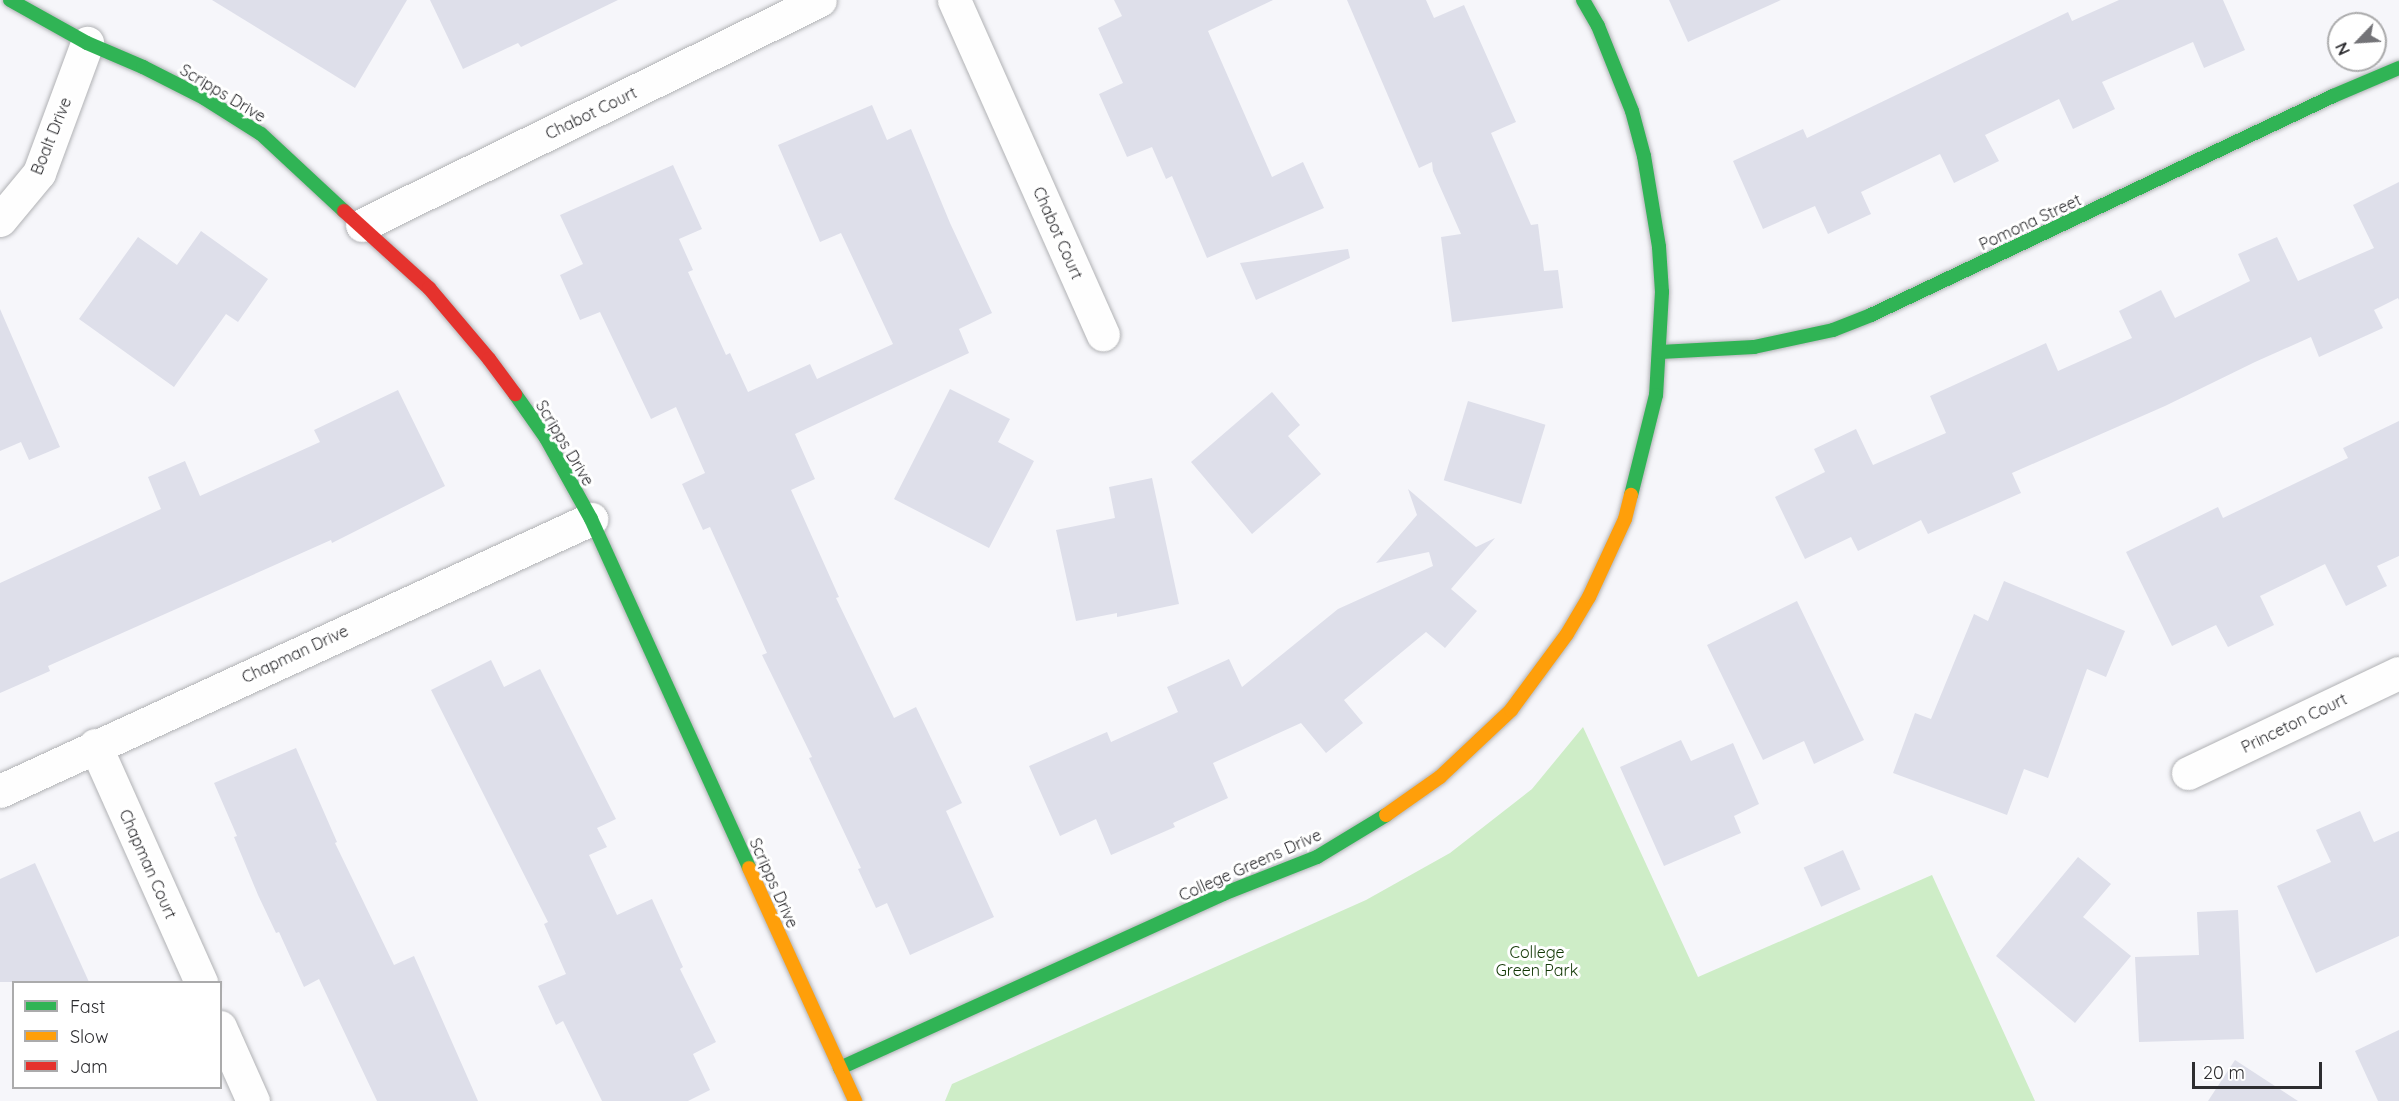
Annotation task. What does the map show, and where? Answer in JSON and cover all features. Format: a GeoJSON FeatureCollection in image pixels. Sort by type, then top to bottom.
{"type":"FeatureCollection","features":[{"type":"Feature","properties":{"kind":"street","name":"Scripps Drive"},"geometry":{"type":"LineString","coordinates":[[10,0],[87,43],[143,67],[204,98],[261,134],[429,288],[489,358],[546,438],[591,519],[855,1101]]}},
{"type":"Feature","properties":{"kind":"street","name":"Chabot Court"},"geometry":{"type":"LineString","coordinates":[[362,225],[820,0]]}},
{"type":"Feature","properties":{"kind":"street","name":"Chabot Court"},"geometry":{"type":"LineString","coordinates":[[954,0],[1103,334]]}},
{"type":"Feature","properties":{"kind":"street","name":"College Greens Drive"},"geometry":{"type":"LineString","coordinates":[[840,1068],[1223,894],[1317,856],[1401,806],[1440,777],[1511,711],[1567,634],[1589,597],[1625,519],[1656,395],[1662,292],[1659,247],[1644,156],[1632,111],[1598,26],[1583,0]]}},
{"type":"Feature","properties":{"kind":"street","name":"Boalt Drive"},"geometry":{"type":"LineString","coordinates":[[0,220],[39,173],[87,43]]}},
{"type":"Feature","properties":{"kind":"street","name":"Pomona Street"},"geometry":{"type":"LineString","coordinates":[[1660,352],[1754,347],[1833,330],[1871,315],[2333,96],[2399,68]]}},
{"type":"Feature","properties":{"kind":"street","name":"Chapman Drive"},"geometry":{"type":"LineString","coordinates":[[0,791],[591,519]]}},
{"type":"Feature","properties":{"kind":"street","name":"Princeton Court"},"geometry":{"type":"LineString","coordinates":[[2188,773],[2399,673]]}},
{"type":"Feature","properties":{"kind":"street","name":"Chapman Court"},"geometry":{"type":"LineString","coordinates":[[95,746],[201,981]]}},
{"type":"Feature","properties":{"kind":"street"},"geometry":{"type":"LineString","coordinates":[[222,1031],[254,1101]]}},
{"type":"Feature","properties":{"kind":"green space","name":"College Green Park"},"geometry":{"type":"Polygon","coordinates":[[[1583,727],[1698,977],[1932,875],[2035,1101],[945,1101],[952,1084],[1366,900],[1450,853],[1532,789],[1583,727]]]}},
{"type":"Feature","properties":{"kind":"building"},"geometry":{"type":"Polygon","coordinates":[[[212,0],[407,0],[355,88],[212,0]]]}},
{"type":"Feature","properties":{"kind":"building"},"geometry":{"type":"Polygon","coordinates":[[[430,0],[618,0],[521,47],[518,43],[463,69],[430,0]]]}},
{"type":"Feature","properties":{"kind":"building"},"geometry":{"type":"Polygon","coordinates":[[[1114,0],[1273,0],[1208,31],[1272,177],[1303,162],[1324,208],[1207,258],[1172,176],[1166,179],[1152,147],[1127,157],[1099,94],[1123,83],[1098,28],[1122,16],[1114,0]]]}},
{"type":"Feature","properties":{"kind":"building"},"geometry":{"type":"Polygon","coordinates":[[[1347,0],[1426,0],[1434,18],[1464,5],[1516,122],[1491,133],[1531,225],[1538,224],[1544,271],[1558,270],[1563,308],[1452,322],[1441,237],[1461,234],[1433,171],[1432,162],[1419,168],[1347,0]]]}},
{"type":"Feature","properties":{"kind":"building"},"geometry":{"type":"Polygon","coordinates":[[[1669,0],[1781,0],[1688,42],[1669,0]]]}},
{"type":"Feature","properties":{"kind":"building"},"geometry":{"type":"Polygon","coordinates":[[[2119,0],[2223,0],[2245,50],[2204,68],[2193,42],[2102,82],[2115,109],[2073,129],[2059,99],[1985,135],[1999,161],[1954,183],[1940,154],[1861,192],[1871,214],[1828,234],[1815,206],[1763,229],[1733,161],[1803,129],[1807,138],[2068,12],[2072,21],[2119,0]]]}},
{"type":"Feature","properties":{"kind":"building"},"geometry":{"type":"Polygon","coordinates":[[[872,105],[887,140],[911,129],[950,223],[992,313],[959,329],[969,353],[795,434],[815,479],[791,490],[839,597],[836,598],[894,718],[916,707],[962,803],[946,811],[994,917],[910,955],[887,903],[876,908],[858,869],[861,868],[809,758],[812,757],[762,655],[767,653],[710,527],[703,530],[682,484],[705,473],[676,407],[651,419],[600,312],[580,320],[560,275],[583,264],[560,215],[673,165],[702,229],[679,239],[693,270],[688,272],[726,355],[730,353],[748,392],[810,364],[817,379],[893,344],[841,233],[820,242],[778,145],[872,105]]]}},
{"type":"Feature","properties":{"kind":"building"},"geometry":{"type":"Polygon","coordinates":[[[2399,182],[2399,300],[2398,298],[2374,310],[2383,328],[2319,357],[2311,337],[2255,362],[2165,406],[2012,473],[2021,493],[1928,534],[1921,520],[1858,551],[1851,537],[1805,559],[1775,497],[1825,472],[1814,449],[1856,429],[1873,465],[1946,433],[1930,396],[2046,343],[2058,371],[2132,338],[2119,311],[2161,290],[2175,318],[2250,281],[2238,254],[2277,237],[2298,281],[2374,248],[2353,205],[2399,182]]]}},
{"type":"Feature","properties":{"kind":"building"},"geometry":{"type":"Polygon","coordinates":[[[201,231],[268,279],[238,322],[226,314],[174,387],[79,319],[138,237],[177,265],[201,231]]]}},
{"type":"Feature","properties":{"kind":"building"},"geometry":{"type":"Polygon","coordinates":[[[1348,249],[1350,258],[1256,300],[1240,263],[1348,249]]]}},
{"type":"Feature","properties":{"kind":"building"},"geometry":{"type":"Polygon","coordinates":[[[0,309],[60,447],[29,460],[21,442],[0,451],[0,309]]]}},
{"type":"Feature","properties":{"kind":"building"},"geometry":{"type":"Polygon","coordinates":[[[950,389],[1010,419],[998,442],[1034,461],[989,548],[894,499],[950,389]]]}},
{"type":"Feature","properties":{"kind":"building"},"geometry":{"type":"Polygon","coordinates":[[[398,390],[445,486],[332,543],[331,540],[48,666],[50,671],[0,693],[0,583],[161,509],[148,477],[185,461],[200,496],[320,442],[314,430],[398,390]]]}},
{"type":"Feature","properties":{"kind":"building"},"geometry":{"type":"Polygon","coordinates":[[[1272,392],[1300,425],[1288,436],[1321,474],[1252,534],[1191,462],[1272,392]]]}},
{"type":"Feature","properties":{"kind":"building"},"geometry":{"type":"Polygon","coordinates":[[[1468,401],[1545,425],[1521,504],[1444,480],[1468,401]]]}},
{"type":"Feature","properties":{"kind":"building"},"geometry":{"type":"Polygon","coordinates":[[[2399,421],[2399,556],[2377,566],[2387,586],[2346,606],[2325,564],[2260,596],[2274,625],[2228,647],[2216,625],[2172,646],[2126,552],[2218,507],[2223,518],[2348,458],[2343,448],[2399,421]]]}},
{"type":"Feature","properties":{"kind":"building"},"geometry":{"type":"Polygon","coordinates":[[[1152,478],[1179,604],[1117,617],[1117,613],[1076,621],[1056,530],[1115,518],[1109,487],[1152,478]]]}},
{"type":"Feature","properties":{"kind":"building"},"geometry":{"type":"Polygon","coordinates":[[[1408,489],[1476,547],[1495,538],[1451,589],[1477,611],[1445,648],[1426,632],[1344,700],[1363,723],[1326,753],[1301,723],[1213,763],[1228,798],[1173,823],[1175,827],[1111,855],[1096,819],[1060,836],[1029,766],[1107,732],[1111,742],[1178,712],[1167,687],[1229,659],[1242,687],[1338,609],[1433,566],[1429,552],[1376,563],[1417,515],[1408,489]]]}},
{"type":"Feature","properties":{"kind":"building"},"geometry":{"type":"Polygon","coordinates":[[[2004,581],[2125,631],[2106,677],[2087,669],[2048,778],[2024,769],[2007,815],[1893,773],[1915,713],[1931,719],[1974,614],[1988,621],[2004,581]]]}},
{"type":"Feature","properties":{"kind":"building"},"geometry":{"type":"Polygon","coordinates":[[[1797,601],[1864,740],[1814,764],[1804,741],[1763,760],[1707,645],[1797,601]]]}},
{"type":"Feature","properties":{"kind":"building"},"geometry":{"type":"Polygon","coordinates":[[[491,660],[504,687],[540,669],[616,819],[597,828],[607,847],[589,855],[617,915],[652,899],[683,967],[680,969],[716,1042],[693,1054],[710,1090],[688,1101],[602,1101],[563,1021],[556,1025],[538,986],[566,974],[544,924],[548,922],[431,690],[491,660]]]}},
{"type":"Feature","properties":{"kind":"building"},"geometry":{"type":"Polygon","coordinates":[[[1681,740],[1691,761],[1733,743],[1759,804],[1734,816],[1741,833],[1664,866],[1620,767],[1681,740]]]}},
{"type":"Feature","properties":{"kind":"building"},"geometry":{"type":"Polygon","coordinates":[[[296,748],[337,842],[335,843],[394,965],[414,956],[478,1101],[377,1101],[319,979],[304,987],[279,932],[276,933],[234,837],[237,836],[214,783],[296,748]]]}},
{"type":"Feature","properties":{"kind":"building"},"geometry":{"type":"Polygon","coordinates":[[[2360,811],[2374,842],[2399,831],[2399,936],[2316,973],[2277,886],[2331,862],[2316,830],[2360,811]]]}},
{"type":"Feature","properties":{"kind":"building"},"geometry":{"type":"Polygon","coordinates":[[[1843,850],[1860,889],[1821,907],[1804,867],[1843,850]]]}},
{"type":"Feature","properties":{"kind":"building"},"geometry":{"type":"Polygon","coordinates":[[[2078,857],[2111,884],[2083,917],[2131,956],[2075,1023],[1996,956],[2078,857]]]}},
{"type":"Feature","properties":{"kind":"building"},"geometry":{"type":"Polygon","coordinates":[[[35,863],[89,981],[0,982],[0,879],[35,863]]]}},
{"type":"Feature","properties":{"kind":"building"},"geometry":{"type":"Polygon","coordinates":[[[2238,910],[2244,1039],[2139,1042],[2135,957],[2199,955],[2197,912],[2238,910]]]}},
{"type":"Feature","properties":{"kind":"building"},"geometry":{"type":"Polygon","coordinates":[[[2399,1030],[2399,1101],[2378,1101],[2355,1051],[2399,1030]]]}},
{"type":"Feature","properties":{"kind":"building"},"geometry":{"type":"Polygon","coordinates":[[[2235,1060],[2298,1101],[2208,1101],[2235,1060]]]}},
{"type":"Feature","properties":{"kind":"traffic: fast"},"geometry":{"type":"LineString","coordinates":[[10,0],[87,43],[143,67],[204,98],[261,134],[344,211]]}},
{"type":"Feature","properties":{"kind":"traffic: fast"},"geometry":{"type":"LineString","coordinates":[[1583,0],[1598,26],[1632,111],[1644,156],[1659,247],[1662,292],[1656,395],[1631,495]]}},
{"type":"Feature","properties":{"kind":"traffic: fast"},"geometry":{"type":"LineString","coordinates":[[1660,352],[1754,347],[1833,330],[1871,315],[2333,96],[2399,68]]}},
{"type":"Feature","properties":{"kind":"traffic: fast"},"geometry":{"type":"LineString","coordinates":[[515,394],[546,438],[591,519],[749,868]]}},
{"type":"Feature","properties":{"kind":"traffic: fast"},"geometry":{"type":"LineString","coordinates":[[840,1068],[1223,894],[1317,857],[1386,815]]}},
{"type":"Feature","properties":{"kind":"traffic: slow"},"geometry":{"type":"LineString","coordinates":[[1386,815],[1440,777],[1511,710],[1567,634],[1589,597],[1625,519],[1631,495]]}},
{"type":"Feature","properties":{"kind":"traffic: slow"},"geometry":{"type":"LineString","coordinates":[[749,868],[855,1101]]}},
{"type":"Feature","properties":{"kind":"traffic: jam"},"geometry":{"type":"LineString","coordinates":[[344,211],[429,288],[489,359],[515,394]]}}]}
